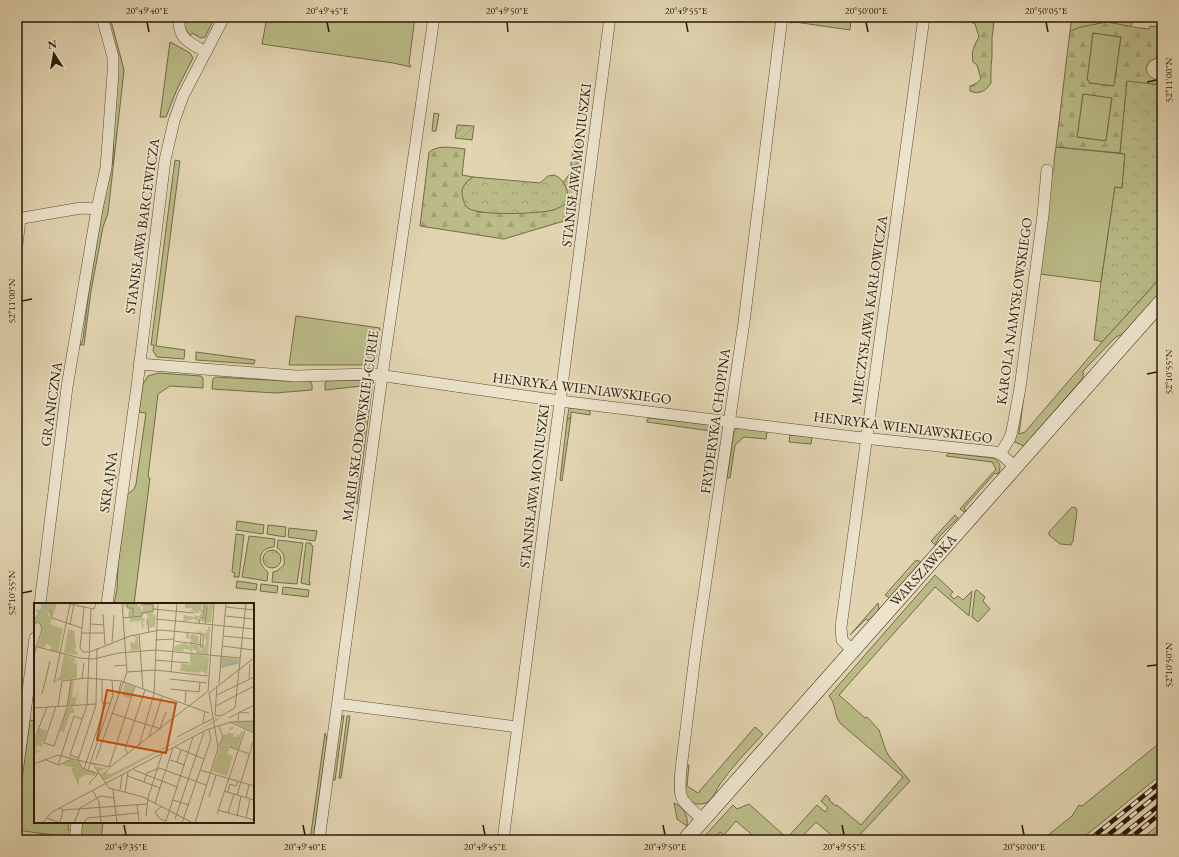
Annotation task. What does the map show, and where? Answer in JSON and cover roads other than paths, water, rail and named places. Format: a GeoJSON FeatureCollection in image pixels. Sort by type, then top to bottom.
{"type":"FeatureCollection","features":[{"type":"Feature","properties":{"kind":"street","name":"GRANICZNA"},"geometry":{"type":"LineString","coordinates":[[40,603],[67,387],[97,209],[106,168],[113,56],[102,17]]}},
{"type":"Feature","properties":{"kind":"street"},"geometry":{"type":"LineString","coordinates":[[179,17],[178,26],[182,36],[189,43],[206,52]]}},
{"type":"Feature","properties":{"kind":"street","name":"STANISŁAWA BARCEWICZA"},"geometry":{"type":"LineString","coordinates":[[139,364],[168,141],[184,96],[224,17]]}},
{"type":"Feature","properties":{"kind":"street","name":"MARII SKŁODOWSKIEJ-CURIE"},"geometry":{"type":"LineString","coordinates":[[319,840],[382,376],[434,17]]}},
{"type":"Feature","properties":{"kind":"street","name":"STANISŁAWA MONIUSZKI"},"geometry":{"type":"LineString","coordinates":[[503,840],[610,17]]}},
{"type":"Feature","properties":{"kind":"street","name":"FRYDERYKA CHOPINA"},"geometry":{"type":"LineString","coordinates":[[703,820],[682,800],[679,788],[688,701],[744,322],[782,17]]}},
{"type":"Feature","properties":{"kind":"street","name":"MIECZYSŁAWA KARŁOWICZA"},"geometry":{"type":"LineString","coordinates":[[852,650],[842,640],[841,627],[924,17]]}},
{"type":"Feature","properties":{"kind":"street","name":"KAROLA NAMYSŁOWSKIEGO"},"geometry":{"type":"LineString","coordinates":[[1000,454],[1010,438],[1020,388],[1043,215],[1047,170]]}},
{"type":"Feature","properties":{"kind":"street"},"geometry":{"type":"LineString","coordinates":[[17,245],[19,219],[81,208],[97,209]]}},
{"type":"Feature","properties":{"kind":"street","name":"WARSZAWSKA"},"geometry":{"type":"LineString","coordinates":[[685,840],[1162,301]]}},
{"type":"Feature","properties":{"kind":"street","name":"HENRYKA WIENIAWSKIEGO"},"geometry":{"type":"LineString","coordinates":[[139,364],[296,376],[371,374],[560,401],[1000,454],[1015,467]]}},
{"type":"Feature","properties":{"kind":"street","name":"SKRAJNA"},"geometry":{"type":"LineString","coordinates":[[107,603],[139,364]]}},
{"type":"Feature","properties":{"kind":"street"},"geometry":{"type":"LineString","coordinates":[[17,772],[34,645]]}},
{"type":"Feature","properties":{"kind":"street"},"geometry":{"type":"LineString","coordinates":[[338,704],[518,727]]}},
{"type":"Feature","properties":{"kind":"street"},"geometry":{"type":"LineString","coordinates":[[75,840],[77,823]]}},
{"type":"Feature","properties":{"kind":"railway"},"geometry":{"type":"LineString","coordinates":[[1089,840],[1162,781]]}},
{"type":"Feature","properties":{"kind":"railway"},"geometry":{"type":"LineString","coordinates":[[1102,840],[1162,791]]}},
{"type":"Feature","properties":{"kind":"railway"},"geometry":{"type":"LineString","coordinates":[[1116,840],[1162,803]]}},
{"type":"Feature","properties":{"kind":"railway"},"geometry":{"type":"LineString","coordinates":[[1128,840],[1162,812]]}}]}
